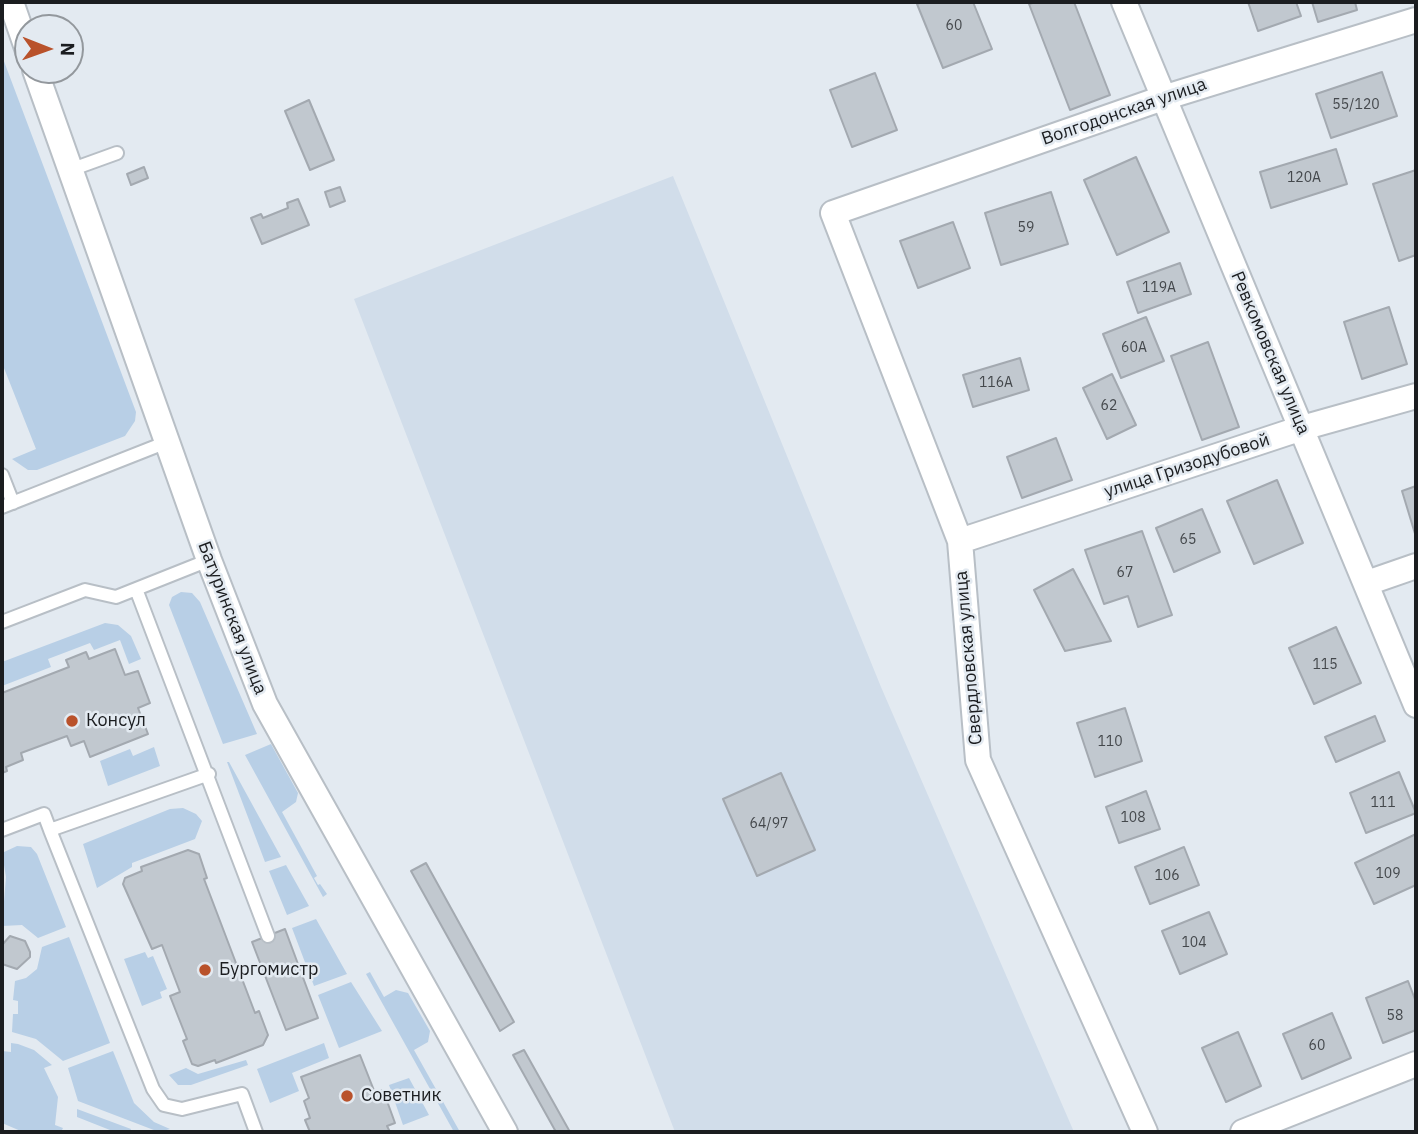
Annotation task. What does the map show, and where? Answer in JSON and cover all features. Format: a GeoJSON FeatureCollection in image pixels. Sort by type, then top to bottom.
{"type":"FeatureCollection","features":[{"type":"Feature","properties":{"kind":"street","name":"Ревкомовская улица"},"geometry":{"type":"LineString","coordinates":[[1124,2],[1416,705]]}},
{"type":"Feature","properties":{"kind":"street","name":"Волгодонская улица"},"geometry":{"type":"LineString","coordinates":[[833,213],[1163,98],[1416,20]]}},
{"type":"Feature","properties":{"kind":"street","name":"Батуринская улица"},"geometry":{"type":"LineString","coordinates":[[40,84],[209,560],[265,704],[505,1132]]}},
{"type":"Feature","properties":{"kind":"street","name":"Свердловская улица"},"geometry":{"type":"LineString","coordinates":[[833,213],[960,541],[978,760],[1145,1132]]}},
{"type":"Feature","properties":{"kind":"street","name":"улица Гризодубовой"},"geometry":{"type":"LineString","coordinates":[[960,541],[1302,428],[1416,396]]}},
{"type":"Feature","properties":{"kind":"street"},"geometry":{"type":"LineString","coordinates":[[1367,583],[1416,566]]}},
{"type":"Feature","properties":{"kind":"street"},"geometry":{"type":"LineString","coordinates":[[1243,1132],[1416,1064]]}},
{"type":"Feature","properties":{"kind":"lane"},"geometry":{"type":"LineString","coordinates":[[70,170],[117,153]]}},
{"type":"Feature","properties":{"kind":"lane"},"geometry":{"type":"LineString","coordinates":[[2,475],[7,505],[167,442]]}},
{"type":"Feature","properties":{"kind":"lane"},"geometry":{"type":"LineString","coordinates":[[2,622],[86,590],[116,597],[209,560]]}},
{"type":"Feature","properties":{"kind":"lane"},"geometry":{"type":"LineString","coordinates":[[136,589],[209,774],[268,936]]}},
{"type":"Feature","properties":{"kind":"lane"},"geometry":{"type":"LineString","coordinates":[[50,830],[209,774]]}},
{"type":"Feature","properties":{"kind":"lane"},"geometry":{"type":"LineString","coordinates":[[2,830],[44,814],[153,1089],[164,1105],[182,1110],[242,1094],[256,1132]]}},
{"type":"Feature","properties":{"kind":"shaded area"},"geometry":{"type":"Polygon","coordinates":[[[2,56],[136,412],[135,421],[125,436],[37,470],[28,470],[12,459],[36,449],[2,363],[2,56]]]}},
{"type":"Feature","properties":{"kind":"shaded area"},"geometry":{"type":"Polygon","coordinates":[[[673,176],[881,687],[1074,1132],[675,1132],[354,299],[673,176]]]}},
{"type":"Feature","properties":{"kind":"shaded area"},"geometry":{"type":"Polygon","coordinates":[[[181,592],[192,593],[200,602],[257,734],[223,744],[169,605],[172,597],[181,592]]]}},
{"type":"Feature","properties":{"kind":"shaded area"},"geometry":{"type":"Polygon","coordinates":[[[105,623],[118,625],[131,636],[141,659],[129,664],[120,640],[94,650],[90,643],[48,659],[51,667],[2,686],[2,662],[105,623]]]}},
{"type":"Feature","properties":{"kind":"shaded area"},"geometry":{"type":"Polygon","coordinates":[[[271,744],[298,793],[296,802],[282,812],[317,876],[314,878],[327,894],[323,897],[245,755],[271,744]]]}},
{"type":"Feature","properties":{"kind":"shaded area"},"geometry":{"type":"Polygon","coordinates":[[[154,747],[160,766],[108,786],[100,761],[130,749],[133,756],[154,747]]]}},
{"type":"Feature","properties":{"kind":"shaded area"},"geometry":{"type":"Polygon","coordinates":[[[229,762],[281,857],[265,862],[229,762]]]}},
{"type":"Feature","properties":{"kind":"shaded area"},"geometry":{"type":"Polygon","coordinates":[[[183,808],[196,814],[202,821],[195,839],[132,863],[132,867],[97,888],[83,844],[170,809],[183,808]]]}},
{"type":"Feature","properties":{"kind":"shaded area"},"geometry":{"type":"Polygon","coordinates":[[[17,846],[31,847],[37,854],[66,927],[38,938],[22,925],[2,926],[6,877],[2,853],[17,846]]]}},
{"type":"Feature","properties":{"kind":"shaded area"},"geometry":{"type":"Polygon","coordinates":[[[286,865],[309,906],[287,915],[269,871],[286,865]]]}},
{"type":"Feature","properties":{"kind":"shaded area"},"geometry":{"type":"Polygon","coordinates":[[[316,919],[347,974],[314,986],[292,928],[316,919]]]}},
{"type":"Feature","properties":{"kind":"shaded area"},"geometry":{"type":"Polygon","coordinates":[[[69,937],[110,1043],[63,1061],[36,1039],[12,1032],[13,1014],[18,1014],[18,1001],[13,1000],[15,981],[26,978],[37,969],[42,947],[69,937]]]}},
{"type":"Feature","properties":{"kind":"shaded area"},"geometry":{"type":"Polygon","coordinates":[[[145,952],[148,958],[153,956],[167,989],[160,992],[162,998],[142,1006],[124,959],[145,952]]]}},
{"type":"Feature","properties":{"kind":"shaded area"},"geometry":{"type":"Polygon","coordinates":[[[370,972],[384,997],[396,990],[408,993],[430,1031],[428,1042],[414,1050],[460,1132],[454,1132],[366,974],[370,972]]]}},
{"type":"Feature","properties":{"kind":"shaded area"},"geometry":{"type":"Polygon","coordinates":[[[351,982],[382,1031],[339,1048],[318,995],[351,982]]]}},
{"type":"Feature","properties":{"kind":"shaded area"},"geometry":{"type":"Polygon","coordinates":[[[11,1043],[18,1044],[34,1050],[52,1065],[44,1068],[58,1097],[55,1125],[63,1128],[61,1132],[23,1132],[2,1123],[2,1051],[11,1052],[11,1043]]]}},
{"type":"Feature","properties":{"kind":"shaded area"},"geometry":{"type":"Polygon","coordinates":[[[324,1043],[329,1058],[292,1073],[299,1091],[270,1103],[257,1069],[324,1043]]]}},
{"type":"Feature","properties":{"kind":"shaded area"},"geometry":{"type":"Polygon","coordinates":[[[113,1051],[134,1103],[154,1122],[170,1129],[159,1132],[78,1101],[68,1068],[113,1051]]]}},
{"type":"Feature","properties":{"kind":"shaded area"},"geometry":{"type":"Polygon","coordinates":[[[246,1060],[248,1065],[191,1085],[178,1085],[169,1075],[186,1068],[198,1074],[246,1060]]]}},
{"type":"Feature","properties":{"kind":"shaded area"},"geometry":{"type":"Polygon","coordinates":[[[409,1078],[429,1115],[403,1125],[389,1085],[409,1078]]]}},
{"type":"Feature","properties":{"kind":"shaded area"},"geometry":{"type":"Polygon","coordinates":[[[77,1109],[131,1129],[130,1132],[115,1132],[77,1117],[77,1109]]]}},
{"type":"Feature","properties":{"kind":"building"},"geometry":{"type":"Polygon","coordinates":[[[973,2],[992,49],[943,68],[917,4],[973,2]]]}},
{"type":"Feature","properties":{"kind":"building"},"geometry":{"type":"Polygon","coordinates":[[[1074,2],[1110,95],[1070,110],[1029,4],[1074,2]]]}},
{"type":"Feature","properties":{"kind":"building"},"geometry":{"type":"Polygon","coordinates":[[[1248,2],[1296,2],[1301,16],[1258,31],[1248,2]]]}},
{"type":"Feature","properties":{"kind":"building"},"geometry":{"type":"Polygon","coordinates":[[[1312,2],[1355,2],[1357,10],[1318,22],[1312,2]]]}},
{"type":"Feature","properties":{"kind":"building"},"geometry":{"type":"Polygon","coordinates":[[[1382,72],[1397,116],[1331,138],[1316,94],[1382,72]]]}},
{"type":"Feature","properties":{"kind":"building"},"geometry":{"type":"Polygon","coordinates":[[[875,73],[897,130],[852,147],[830,90],[875,73]]]}},
{"type":"Feature","properties":{"kind":"building"},"geometry":{"type":"Polygon","coordinates":[[[309,100],[334,160],[310,170],[285,111],[309,100]]]}},
{"type":"Feature","properties":{"kind":"building"},"geometry":{"type":"Polygon","coordinates":[[[1336,149],[1347,184],[1271,208],[1260,172],[1336,149]]]}},
{"type":"Feature","properties":{"kind":"building"},"geometry":{"type":"Polygon","coordinates":[[[1136,157],[1169,232],[1117,255],[1084,180],[1136,157]]]}},
{"type":"Feature","properties":{"kind":"building"},"geometry":{"type":"Polygon","coordinates":[[[144,167],[148,178],[131,185],[127,174],[144,167]]]}},
{"type":"Feature","properties":{"kind":"building"},"geometry":{"type":"Polygon","coordinates":[[[1416,170],[1416,255],[1399,261],[1373,184],[1416,170]]]}},
{"type":"Feature","properties":{"kind":"building"},"geometry":{"type":"Polygon","coordinates":[[[340,187],[345,201],[330,207],[325,192],[340,187]]]}},
{"type":"Feature","properties":{"kind":"building"},"geometry":{"type":"Polygon","coordinates":[[[1051,192],[1068,244],[1001,265],[985,213],[1051,192]]]}},
{"type":"Feature","properties":{"kind":"building"},"geometry":{"type":"Polygon","coordinates":[[[298,199],[309,225],[262,244],[251,218],[261,214],[263,218],[288,208],[287,203],[298,199]]]}},
{"type":"Feature","properties":{"kind":"building"},"geometry":{"type":"Polygon","coordinates":[[[953,222],[970,268],[918,288],[900,241],[953,222]]]}},
{"type":"Feature","properties":{"kind":"building"},"geometry":{"type":"Polygon","coordinates":[[[1180,263],[1191,294],[1138,313],[1127,282],[1180,263]]]}},
{"type":"Feature","properties":{"kind":"building"},"geometry":{"type":"Polygon","coordinates":[[[1389,307],[1407,364],[1362,379],[1344,322],[1389,307]]]}},
{"type":"Feature","properties":{"kind":"building"},"geometry":{"type":"Polygon","coordinates":[[[1146,317],[1164,361],[1121,378],[1103,334],[1146,317]]]}},
{"type":"Feature","properties":{"kind":"building"},"geometry":{"type":"Polygon","coordinates":[[[1208,342],[1239,427],[1202,440],[1171,356],[1208,342]]]}},
{"type":"Feature","properties":{"kind":"building"},"geometry":{"type":"Polygon","coordinates":[[[1020,358],[1029,390],[973,407],[963,375],[1020,358]]]}},
{"type":"Feature","properties":{"kind":"building"},"geometry":{"type":"Polygon","coordinates":[[[1112,374],[1136,425],[1107,439],[1083,388],[1112,374]]]}},
{"type":"Feature","properties":{"kind":"building"},"geometry":{"type":"Polygon","coordinates":[[[1056,438],[1072,480],[1022,498],[1007,457],[1056,438]]]}},
{"type":"Feature","properties":{"kind":"building"},"geometry":{"type":"Polygon","coordinates":[[[1277,480],[1303,543],[1254,564],[1227,501],[1277,480]]]}},
{"type":"Feature","properties":{"kind":"building"},"geometry":{"type":"Polygon","coordinates":[[[1416,486],[1416,537],[1402,491],[1416,486]]]}},
{"type":"Feature","properties":{"kind":"building"},"geometry":{"type":"Polygon","coordinates":[[[1202,509],[1220,552],[1174,572],[1156,528],[1202,509]]]}},
{"type":"Feature","properties":{"kind":"building"},"geometry":{"type":"Polygon","coordinates":[[[1142,531],[1172,615],[1138,627],[1128,596],[1104,604],[1085,550],[1142,531]]]}},
{"type":"Feature","properties":{"kind":"building"},"geometry":{"type":"Polygon","coordinates":[[[1073,569],[1111,641],[1065,651],[1034,590],[1073,569]]]}},
{"type":"Feature","properties":{"kind":"building"},"geometry":{"type":"Polygon","coordinates":[[[1336,627],[1361,683],[1314,704],[1289,648],[1336,627]]]}},
{"type":"Feature","properties":{"kind":"building","name":"Консул"},"geometry":{"type":"Polygon","coordinates":[[[115,649],[125,675],[138,671],[150,703],[138,708],[148,734],[90,757],[84,741],[71,746],[67,736],[21,753],[23,760],[6,767],[7,771],[2,773],[2,693],[69,667],[66,660],[86,652],[89,659],[115,649]]]}},
{"type":"Feature","properties":{"kind":"building"},"geometry":{"type":"Polygon","coordinates":[[[1125,708],[1142,761],[1095,777],[1077,723],[1125,708]]]}},
{"type":"Feature","properties":{"kind":"building"},"geometry":{"type":"Polygon","coordinates":[[[1375,716],[1385,741],[1336,762],[1325,737],[1375,716]]]}},
{"type":"Feature","properties":{"kind":"building"},"geometry":{"type":"Polygon","coordinates":[[[1399,772],[1416,813],[1366,833],[1350,793],[1399,772]]]}},
{"type":"Feature","properties":{"kind":"building"},"geometry":{"type":"Polygon","coordinates":[[[781,773],[815,850],[757,876],[723,799],[781,773]]]}},
{"type":"Feature","properties":{"kind":"building"},"geometry":{"type":"Polygon","coordinates":[[[1146,791],[1160,829],[1119,843],[1106,807],[1146,791]]]}},
{"type":"Feature","properties":{"kind":"building"},"geometry":{"type":"Polygon","coordinates":[[[1416,834],[1416,885],[1374,904],[1355,863],[1416,834]]]}},
{"type":"Feature","properties":{"kind":"building"},"geometry":{"type":"Polygon","coordinates":[[[1184,847],[1199,885],[1150,904],[1135,867],[1184,847]]]}},
{"type":"Feature","properties":{"kind":"building","name":"Бургомистр"},"geometry":{"type":"Polygon","coordinates":[[[188,850],[199,854],[207,878],[204,879],[255,1013],[259,1011],[268,1035],[263,1045],[216,1063],[215,1060],[198,1066],[192,1064],[183,1041],[187,1039],[170,996],[180,992],[162,945],[152,949],[123,884],[125,878],[142,871],[141,867],[188,850]]]}},
{"type":"Feature","properties":{"kind":"building"},"geometry":{"type":"Polygon","coordinates":[[[426,863],[514,1022],[500,1031],[411,871],[426,863]]]}},
{"type":"Feature","properties":{"kind":"building"},"geometry":{"type":"Polygon","coordinates":[[[1209,912],[1227,954],[1180,974],[1162,931],[1209,912]]]}},
{"type":"Feature","properties":{"kind":"building"},"geometry":{"type":"Polygon","coordinates":[[[285,929],[318,1018],[286,1030],[252,942],[285,929]]]}},
{"type":"Feature","properties":{"kind":"building"},"geometry":{"type":"Polygon","coordinates":[[[10,936],[25,941],[30,952],[30,957],[17,969],[2,964],[2,945],[10,936]]]}},
{"type":"Feature","properties":{"kind":"building"},"geometry":{"type":"Polygon","coordinates":[[[1408,981],[1416,1002],[1416,1030],[1383,1043],[1366,998],[1408,981]]]}},
{"type":"Feature","properties":{"kind":"building"},"geometry":{"type":"Polygon","coordinates":[[[1332,1013],[1351,1058],[1302,1079],[1283,1034],[1332,1013]]]}},
{"type":"Feature","properties":{"kind":"building"},"geometry":{"type":"Polygon","coordinates":[[[1238,1032],[1261,1086],[1226,1102],[1202,1048],[1238,1032]]]}},
{"type":"Feature","properties":{"kind":"building"},"geometry":{"type":"Polygon","coordinates":[[[524,1050],[570,1132],[556,1132],[513,1055],[524,1050]]]}},
{"type":"Feature","properties":{"kind":"building","name":"Советник"},"geometry":{"type":"Polygon","coordinates":[[[360,1055],[375,1093],[383,1090],[395,1123],[387,1126],[390,1132],[310,1132],[305,1120],[310,1118],[304,1101],[309,1098],[301,1077],[360,1055]]]}},
{"type":"Feature","properties":{"kind":"place","name":"Консул"},"geometry":{"type":"Point","coordinates":[72,721]}},
{"type":"Feature","properties":{"kind":"place","name":"Бургомистр"},"geometry":{"type":"Point","coordinates":[205,970]}},
{"type":"Feature","properties":{"kind":"place","name":"Советник"},"geometry":{"type":"Point","coordinates":[347,1096]}}]}
